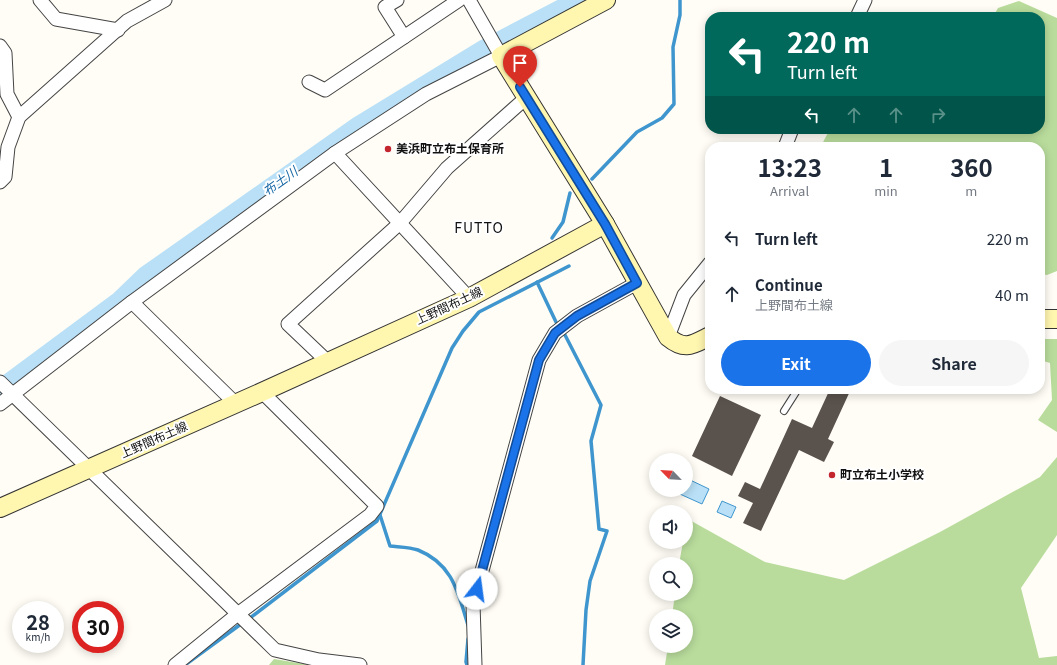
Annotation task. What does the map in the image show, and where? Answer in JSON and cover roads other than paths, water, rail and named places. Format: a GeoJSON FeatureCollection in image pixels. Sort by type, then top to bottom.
{"type":"FeatureCollection","features":[{"type":"Feature","properties":{"kind":"main road"},"geometry":{"type":"LineString","coordinates":[[606,0],[499,53],[605,224],[668,337],[678,345],[690,346],[705,338]]}},
{"type":"Feature","properties":{"kind":"main road","name":"上野間布土線"},"geometry":{"type":"LineString","coordinates":[[0,508],[469,298],[605,224]]}},
{"type":"Feature","properties":{"kind":"main road"},"geometry":{"type":"LineString","coordinates":[[1045,319],[1057,319]]}},
{"type":"Feature","properties":{"kind":"street"},"geometry":{"type":"LineString","coordinates":[[40,0],[56,19],[118,30]]}},
{"type":"Feature","properties":{"kind":"street"},"geometry":{"type":"LineString","coordinates":[[0,182],[5,177],[4,145],[19,117],[128,21],[165,0]]}},
{"type":"Feature","properties":{"kind":"street"},"geometry":{"type":"LineString","coordinates":[[397,0],[386,7],[404,37]]}},
{"type":"Feature","properties":{"kind":"street"},"geometry":{"type":"LineString","coordinates":[[309,82],[325,90],[459,0]]}},
{"type":"Feature","properties":{"kind":"street"},"geometry":{"type":"LineString","coordinates":[[0,404],[132,302],[335,153],[426,94],[499,53],[469,0]]}},
{"type":"Feature","properties":{"kind":"street"},"geometry":{"type":"LineString","coordinates":[[859,12],[865,0]]}},
{"type":"Feature","properties":{"kind":"street"},"geometry":{"type":"LineString","coordinates":[[0,46],[5,53],[7,94],[19,117]]}},
{"type":"Feature","properties":{"kind":"street"},"geometry":{"type":"LineString","coordinates":[[328,362],[288,324],[400,223],[447,168],[527,97]]}},
{"type":"Feature","properties":{"kind":"street"},"geometry":{"type":"LineString","coordinates":[[335,153],[469,298]]}},
{"type":"Feature","properties":{"kind":"street"},"geometry":{"type":"LineString","coordinates":[[668,337],[684,295],[705,271]]}},
{"type":"Feature","properties":{"kind":"street"},"geometry":{"type":"LineString","coordinates":[[475,665],[473,604],[539,360],[555,333],[577,316],[637,283]]}},
{"type":"Feature","properties":{"kind":"street"},"geometry":{"type":"LineString","coordinates":[[132,302],[235,404]]}},
{"type":"Feature","properties":{"kind":"street"},"geometry":{"type":"LineString","coordinates":[[0,382],[240,613],[275,650],[319,660],[360,665]]}},
{"type":"Feature","properties":{"kind":"street"},"geometry":{"type":"LineString","coordinates":[[175,665],[240,613],[370,515],[377,506],[262,392]]}},
{"type":"Feature","properties":{"kind":"lane"},"geometry":{"type":"LineString","coordinates":[[784,411],[795,394]]}},
{"type":"Feature","properties":{"kind":"water"},"geometry":{"type":"Polygon","coordinates":[[[693,481],[709,489],[702,504],[686,497],[693,497],[693,481]]]}},
{"type":"Feature","properties":{"kind":"water"},"geometry":{"type":"Polygon","coordinates":[[[722,501],[736,507],[731,518],[717,512],[722,501]]]}},
{"type":"Feature","properties":{"kind":"waterway","name":"布土川"},"geometry":{"type":"LineString","coordinates":[[0,390],[120,301],[146,276],[359,126],[485,49],[579,0]]}},
{"type":"Feature","properties":{"kind":"waterway"},"geometry":{"type":"LineString","coordinates":[[592,179],[637,132],[662,118],[674,104],[673,47],[680,15],[680,0]]}},
{"type":"Feature","properties":{"kind":"waterway"},"geometry":{"type":"LineString","coordinates":[[552,238],[563,222],[570,193]]}},
{"type":"Feature","properties":{"kind":"waterway"},"geometry":{"type":"LineString","coordinates":[[250,618],[377,521],[452,348],[463,331],[479,312],[569,266]]}},
{"type":"Feature","properties":{"kind":"waterway"},"geometry":{"type":"LineString","coordinates":[[537,282],[556,322]]}},
{"type":"Feature","properties":{"kind":"waterway"},"geometry":{"type":"LineString","coordinates":[[565,335],[601,405],[591,441],[599,529],[607,531],[590,581],[586,610],[583,665]]}},
{"type":"Feature","properties":{"kind":"waterway"},"geometry":{"type":"LineString","coordinates":[[380,515],[390,546],[418,550],[430,556],[447,571],[457,591],[468,625]]}},
{"type":"Feature","properties":{"kind":"waterway"},"geometry":{"type":"LineString","coordinates":[[185,665],[241,624]]}},
{"type":"Feature","properties":{"kind":"waterway"},"geometry":{"type":"LineString","coordinates":[[467,665],[468,639]]}},
{"type":"Feature","properties":{"kind":"place","name":"美浜町立布土保育所"},"geometry":{"type":"Point","coordinates":[388,149]}},
{"type":"Feature","properties":{"kind":"place","name":"町立布土小学校"},"geometry":{"type":"Point","coordinates":[832,475]}},
{"type":"Feature","properties":{"kind":"district","name":"FUTTO"},"geometry":{"type":"Point","coordinates":[479,228]}}]}
